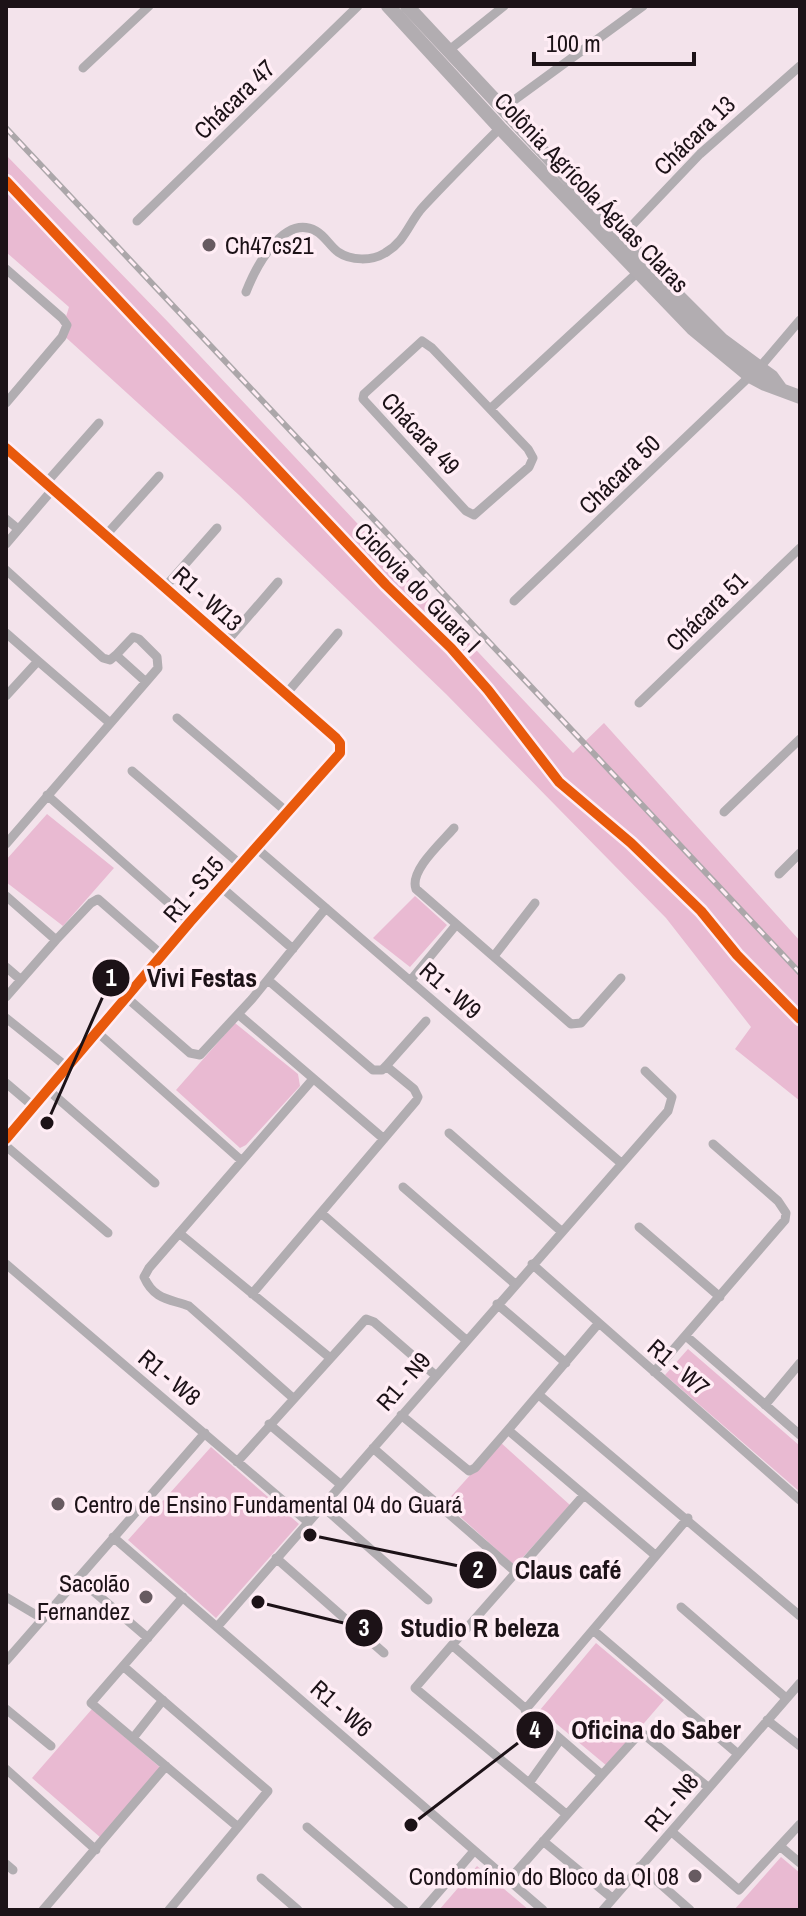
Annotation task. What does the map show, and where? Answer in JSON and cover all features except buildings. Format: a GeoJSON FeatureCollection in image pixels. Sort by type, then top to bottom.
{"type":"FeatureCollection","features":[{"type":"Feature","properties":{"kind":"main road","name":"Colônia Agrícola Águas Claras"},"geometry":{"type":"LineString","coordinates":[[388,6],[755,372]]}},
{"type":"Feature","properties":{"kind":"main road","name":"Colônia Agrícola Águas Claras"},"geometry":{"type":"LineString","coordinates":[[407,6],[448,51],[480,96]]}},
{"type":"Feature","properties":{"kind":"main road","name":"Colônia Agrícola Águas Claras"},"geometry":{"type":"LineString","coordinates":[[496,113],[500,128],[692,328],[780,388],[800,397]]}},
{"type":"Feature","properties":{"kind":"street"},"geometry":{"type":"LineString","coordinates":[[83,68],[149,6]]}},
{"type":"Feature","properties":{"kind":"street","name":"Chácara 47"},"geometry":{"type":"LineString","coordinates":[[137,221],[358,6]]}},
{"type":"Feature","properties":{"kind":"street"},"geometry":{"type":"LineString","coordinates":[[448,51],[504,6]]}},
{"type":"Feature","properties":{"kind":"street"},"geometry":{"type":"LineString","coordinates":[[496,113],[643,6]]}},
{"type":"Feature","properties":{"kind":"street","name":"Chácara 13"},"geometry":{"type":"LineString","coordinates":[[621,237],[710,145],[800,66]]}},
{"type":"Feature","properties":{"kind":"street"},"geometry":{"type":"LineString","coordinates":[[246,292],[266,252],[282,237],[300,228],[315,230],[345,256],[367,259],[386,252],[409,230],[424,206],[500,128]]}},
{"type":"Feature","properties":{"kind":"street"},"geometry":{"type":"LineString","coordinates":[[6,269],[67,325],[65,334],[10,390],[6,403]]}},
{"type":"Feature","properties":{"kind":"street"},"geometry":{"type":"LineString","coordinates":[[490,409],[638,272]]}},
{"type":"Feature","properties":{"kind":"street","name":"Chácara 50"},"geometry":{"type":"LineString","coordinates":[[514,601],[755,372],[800,320]]}},
{"type":"Feature","properties":{"kind":"street","name":"Chácara 49"},"geometry":{"type":"LineString","coordinates":[[422,341],[490,409],[533,458],[529,467],[474,515],[466,511],[363,399],[364,394],[422,341]]}},
{"type":"Feature","properties":{"kind":"street"},"geometry":{"type":"LineString","coordinates":[[6,544],[99,423]]}},
{"type":"Feature","properties":{"kind":"street","name":"R1 - W13"},"geometry":{"type":"LineString","coordinates":[[6,448],[336,738]]}},
{"type":"Feature","properties":{"kind":"street"},"geometry":{"type":"LineString","coordinates":[[106,535],[159,476]]}},
{"type":"Feature","properties":{"kind":"street"},"geometry":{"type":"LineString","coordinates":[[6,519],[18,529]]}},
{"type":"Feature","properties":{"kind":"street"},"geometry":{"type":"LineString","coordinates":[[165,587],[217,528]]}},
{"type":"Feature","properties":{"kind":"street","name":"Chácara 51"},"geometry":{"type":"LineString","coordinates":[[639,703],[800,548]]}},
{"type":"Feature","properties":{"kind":"street"},"geometry":{"type":"LineString","coordinates":[[6,570],[103,658],[110,660],[130,639],[139,639],[159,660],[158,668],[6,844]]}},
{"type":"Feature","properties":{"kind":"street"},"geometry":{"type":"LineString","coordinates":[[227,641],[278,582]]}},
{"type":"Feature","properties":{"kind":"street"},"geometry":{"type":"LineString","coordinates":[[6,633],[110,723]]}},
{"type":"Feature","properties":{"kind":"street"},"geometry":{"type":"LineString","coordinates":[[286,694],[338,633]]}},
{"type":"Feature","properties":{"kind":"street"},"geometry":{"type":"LineString","coordinates":[[116,655],[146,682]]}},
{"type":"Feature","properties":{"kind":"street"},"geometry":{"type":"LineString","coordinates":[[6,696],[38,661]]}},
{"type":"Feature","properties":{"kind":"street"},"geometry":{"type":"LineString","coordinates":[[177,718],[287,812]]}},
{"type":"Feature","properties":{"kind":"street","name":"R1 - S15"},"geometry":{"type":"LineString","coordinates":[[6,1139],[190,922],[340,753],[340,743],[336,738]]}},
{"type":"Feature","properties":{"kind":"street"},"geometry":{"type":"LineString","coordinates":[[724,812],[800,739]]}},
{"type":"Feature","properties":{"kind":"street"},"geometry":{"type":"LineString","coordinates":[[132,771],[241,865]]}},
{"type":"Feature","properties":{"kind":"street"},"geometry":{"type":"LineString","coordinates":[[47,795],[190,922]]}},
{"type":"Feature","properties":{"kind":"street"},"geometry":{"type":"LineString","coordinates":[[454,828],[415,874],[413,884],[456,925],[574,1025],[581,1023],[621,978]]}},
{"type":"Feature","properties":{"kind":"street","name":"R1 - W9"},"geometry":{"type":"LineString","coordinates":[[255,847],[621,1163]]}},
{"type":"Feature","properties":{"kind":"street"},"geometry":{"type":"LineString","coordinates":[[779,874],[800,853]]}},
{"type":"Feature","properties":{"kind":"street"},"geometry":{"type":"LineString","coordinates":[[221,887],[293,949]]}},
{"type":"Feature","properties":{"kind":"street"},"geometry":{"type":"LineString","coordinates":[[6,896],[56,940]]}},
{"type":"Feature","properties":{"kind":"street"},"geometry":{"type":"LineString","coordinates":[[6,997],[56,940],[98,899],[162,955]]}},
{"type":"Feature","properties":{"kind":"street"},"geometry":{"type":"LineString","coordinates":[[494,956],[535,903]]}},
{"type":"Feature","properties":{"kind":"street"},"geometry":{"type":"LineString","coordinates":[[126,997],[195,1056],[205,1052],[326,908]]}},
{"type":"Feature","properties":{"kind":"street"},"geometry":{"type":"LineString","coordinates":[[410,981],[456,925]]}},
{"type":"Feature","properties":{"kind":"street"},"geometry":{"type":"LineString","coordinates":[[6,967],[21,980]]}},
{"type":"Feature","properties":{"kind":"street"},"geometry":{"type":"LineString","coordinates":[[268,980],[369,1069],[377,1071],[386,1066],[426,1021]]}},
{"type":"Feature","properties":{"kind":"street"},"geometry":{"type":"LineString","coordinates":[[238,1014],[384,1139]]}},
{"type":"Feature","properties":{"kind":"street"},"geometry":{"type":"LineString","coordinates":[[6,1018],[67,1067]]}},
{"type":"Feature","properties":{"kind":"street"},"geometry":{"type":"LineString","coordinates":[[97,1032],[242,1161]]}},
{"type":"Feature","properties":{"kind":"street"},"geometry":{"type":"LineString","coordinates":[[252,1294],[418,1097],[414,1089],[386,1066]]}},
{"type":"Feature","properties":{"kind":"street","name":"R1 - N9"},"geometry":{"type":"LineString","coordinates":[[217,1627],[668,1111],[672,1102],[669,1092],[645,1071]]}},
{"type":"Feature","properties":{"kind":"street"},"geometry":{"type":"LineString","coordinates":[[293,1398],[189,1306],[168,1302],[145,1281],[149,1268],[313,1079]]}},
{"type":"Feature","properties":{"kind":"street"},"geometry":{"type":"LineString","coordinates":[[6,1083],[33,1106]]}},
{"type":"Feature","properties":{"kind":"street"},"geometry":{"type":"LineString","coordinates":[[47,1089],[155,1183]]}},
{"type":"Feature","properties":{"kind":"street"},"geometry":{"type":"LineString","coordinates":[[449,1133],[561,1231]]}},
{"type":"Feature","properties":{"kind":"street"},"geometry":{"type":"LineString","coordinates":[[654,1372],[782,1227],[786,1213],[778,1201],[713,1144]]}},
{"type":"Feature","properties":{"kind":"street"},"geometry":{"type":"LineString","coordinates":[[6,1146],[108,1233]]}},
{"type":"Feature","properties":{"kind":"street"},"geometry":{"type":"LineString","coordinates":[[403,1187],[515,1284]]}},
{"type":"Feature","properties":{"kind":"street"},"geometry":{"type":"LineString","coordinates":[[321,1213],[466,1340]]}},
{"type":"Feature","properties":{"kind":"street"},"geometry":{"type":"LineString","coordinates":[[639,1227],[720,1297]]}},
{"type":"Feature","properties":{"kind":"street"},"geometry":{"type":"LineString","coordinates":[[179,1233],[329,1357]]}},
{"type":"Feature","properties":{"kind":"street","name":"R1 - W8"},"geometry":{"type":"LineString","coordinates":[[6,1264],[308,1522]]}},
{"type":"Feature","properties":{"kind":"street","name":"R1 - W7"},"geometry":{"type":"LineString","coordinates":[[532,1264],[800,1500]]}},
{"type":"Feature","properties":{"kind":"street"},"geometry":{"type":"LineString","coordinates":[[497,1304],[566,1363]]}},
{"type":"Feature","properties":{"kind":"street"},"geometry":{"type":"LineString","coordinates":[[237,1462],[363,1321],[369,1320],[435,1375]]}},
{"type":"Feature","properties":{"kind":"street"},"geometry":{"type":"LineString","coordinates":[[401,1415],[469,1471],[475,1468],[598,1324]]}},
{"type":"Feature","properties":{"kind":"street"},"geometry":{"type":"LineString","coordinates":[[686,1336],[800,1435]]}},
{"type":"Feature","properties":{"kind":"street"},"geometry":{"type":"LineString","coordinates":[[765,1405],[800,1363]]}},
{"type":"Feature","properties":{"kind":"street"},"geometry":{"type":"LineString","coordinates":[[539,1395],[688,1518],[800,1616]]}},
{"type":"Feature","properties":{"kind":"street"},"geometry":{"type":"LineString","coordinates":[[269,1424],[340,1484]]}},
{"type":"Feature","properties":{"kind":"street"},"geometry":{"type":"LineString","coordinates":[[508,1430],[655,1555]]}},
{"type":"Feature","properties":{"kind":"street"},"geometry":{"type":"LineString","coordinates":[[6,1661],[205,1433]]}},
{"type":"Feature","properties":{"kind":"street"},"geometry":{"type":"LineString","coordinates":[[373,1448],[517,1573]]}},
{"type":"Feature","properties":{"kind":"street"},"geometry":{"type":"LineString","coordinates":[[566,1814],[415,1688],[584,1495]]}},
{"type":"Feature","properties":{"kind":"street"},"geometry":{"type":"LineString","coordinates":[[322,1506],[428,1600]]}},
{"type":"Feature","properties":{"kind":"street"},"geometry":{"type":"LineString","coordinates":[[525,1710],[688,1518]]}},
{"type":"Feature","properties":{"kind":"street","name":"R1 - W6"},"geometry":{"type":"LineString","coordinates":[[113,1537],[543,1910]]}},
{"type":"Feature","properties":{"kind":"street"},"geometry":{"type":"LineString","coordinates":[[276,1558],[384,1653]]}},
{"type":"Feature","properties":{"kind":"street"},"geometry":{"type":"LineString","coordinates":[[78,1578],[148,1638]]}},
{"type":"Feature","properties":{"kind":"street"},"geometry":{"type":"LineString","coordinates":[[6,1597],[43,1619]]}},
{"type":"Feature","properties":{"kind":"street"},"geometry":{"type":"LineString","coordinates":[[183,1597],[91,1703],[238,1827]]}},
{"type":"Feature","properties":{"kind":"street"},"geometry":{"type":"LineString","coordinates":[[681,1607],[786,1698]]}},
{"type":"Feature","properties":{"kind":"street"},"geometry":{"type":"LineString","coordinates":[[593,1630],[738,1754]]}},
{"type":"Feature","properties":{"kind":"street"},"geometry":{"type":"LineString","coordinates":[[452,1645],[602,1775]]}},
{"type":"Feature","properties":{"kind":"street"},"geometry":{"type":"LineString","coordinates":[[123,1666],[268,1791],[172,1906],[184,1910]]}},
{"type":"Feature","properties":{"kind":"street","name":"R1 - N8"},"geometry":{"type":"LineString","coordinates":[[603,1910],[800,1683]]}},
{"type":"Feature","properties":{"kind":"street"},"geometry":{"type":"LineString","coordinates":[[133,1738],[163,1700]]}},
{"type":"Feature","properties":{"kind":"street"},"geometry":{"type":"LineString","coordinates":[[6,1709],[51,1746]]}},
{"type":"Feature","properties":{"kind":"street"},"geometry":{"type":"LineString","coordinates":[[767,1720],[800,1746]]}},
{"type":"Feature","properties":{"kind":"street"},"geometry":{"type":"LineString","coordinates":[[509,1880],[640,1732],[709,1788]]}},
{"type":"Feature","properties":{"kind":"street"},"geometry":{"type":"LineString","coordinates":[[529,1783],[560,1740]]}},
{"type":"Feature","properties":{"kind":"street"},"geometry":{"type":"LineString","coordinates":[[43,1910],[166,1766]]}},
{"type":"Feature","properties":{"kind":"street"},"geometry":{"type":"LineString","coordinates":[[6,1769],[96,1850]]}},
{"type":"Feature","properties":{"kind":"street"},"geometry":{"type":"LineString","coordinates":[[672,1832],[739,1890],[800,1824]]}},
{"type":"Feature","properties":{"kind":"street"},"geometry":{"type":"LineString","coordinates":[[307,1827],[404,1910]]}},
{"type":"Feature","properties":{"kind":"street"},"geometry":{"type":"LineString","coordinates":[[543,1841],[612,1898]]}},
{"type":"Feature","properties":{"kind":"street"},"geometry":{"type":"LineString","coordinates":[[781,1847],[800,1863]]}},
{"type":"Feature","properties":{"kind":"street"},"geometry":{"type":"LineString","coordinates":[[423,1910],[474,1851]]}},
{"type":"Feature","properties":{"kind":"street"},"geometry":{"type":"LineString","coordinates":[[640,1866],[690,1910]]}},
{"type":"Feature","properties":{"kind":"street"},"geometry":{"type":"LineString","coordinates":[[261,1878],[298,1910]]}},
{"type":"Feature","properties":{"kind":"shaded area"},"geometry":{"type":"Polygon","coordinates":[[[6,155],[169,323],[573,753],[604,723],[800,941],[800,1101],[735,1049],[751,1027],[666,918],[446,694],[239,495],[61,333],[69,307],[6,252],[6,155]]]}},
{"type":"Feature","properties":{"kind":"shaded area"},"geometry":{"type":"Polygon","coordinates":[[[47,814],[114,868],[63,926],[6,882],[6,860],[47,814]]]}},
{"type":"Feature","properties":{"kind":"shaded area"},"geometry":{"type":"Polygon","coordinates":[[[415,896],[447,925],[410,967],[373,938],[415,896]]]}},
{"type":"Feature","properties":{"kind":"shaded area"},"geometry":{"type":"Polygon","coordinates":[[[235,1023],[298,1074],[300,1086],[240,1148],[176,1090],[235,1023]]]}},
{"type":"Feature","properties":{"kind":"shaded area"},"geometry":{"type":"Polygon","coordinates":[[[688,1349],[800,1446],[800,1492],[665,1375],[688,1349]]]}},
{"type":"Feature","properties":{"kind":"shaded area"},"geometry":{"type":"Polygon","coordinates":[[[500,1442],[570,1505],[515,1566],[445,1503],[500,1442]]]}},
{"type":"Feature","properties":{"kind":"shaded area"},"geometry":{"type":"Polygon","coordinates":[[[211,1447],[299,1524],[216,1618],[128,1540],[211,1447]]]}},
{"type":"Feature","properties":{"kind":"shaded area"},"geometry":{"type":"Polygon","coordinates":[[[596,1643],[664,1700],[607,1766],[540,1710],[596,1643]]]}},
{"type":"Feature","properties":{"kind":"shaded area"},"geometry":{"type":"Polygon","coordinates":[[[92,1709],[162,1769],[101,1838],[32,1778],[92,1709]]]}},
{"type":"Feature","properties":{"kind":"shaded area"},"geometry":{"type":"Polygon","coordinates":[[[781,1857],[800,1873],[800,1910],[734,1910],[781,1857]]]}},
{"type":"Feature","properties":{"kind":"shaded area"},"geometry":{"type":"Polygon","coordinates":[[[477,1866],[529,1910],[439,1910],[477,1866]]]}},
{"type":"Feature","properties":{"kind":"railway"},"geometry":{"type":"LineString","coordinates":[[6,128],[800,973]]}},
{"type":"Feature","properties":{"kind":"cycle path","name":"Ciclovia do Guara I"},"geometry":{"type":"LineString","coordinates":[[6,181],[386,585],[451,648],[488,690],[559,782],[631,843],[701,911],[737,955],[800,1019]]}},
{"type":"Feature","properties":{"kind":"cycle path"},"geometry":{"type":"LineString","coordinates":[[6,448],[340,743],[340,753],[190,922],[6,1139]]}},
{"type":"Feature","properties":{"kind":"place","name":"Ch47cs21"},"geometry":{"type":"Point","coordinates":[209,245]}},
{"type":"Feature","properties":{"kind":"place","name":"Vivi Festas"},"geometry":{"type":"Point","coordinates":[47,1123]}},
{"type":"Feature","properties":{"kind":"place","name":"Centro de Ensino Fundamental 04 do Guará"},"geometry":{"type":"Point","coordinates":[58,1504]}},
{"type":"Feature","properties":{"kind":"place","name":"Claus café"},"geometry":{"type":"Point","coordinates":[310,1535]}},
{"type":"Feature","properties":{"kind":"place","name":"Sacolão Fernandez"},"geometry":{"type":"Point","coordinates":[146,1597]}},
{"type":"Feature","properties":{"kind":"place","name":"Studio R beleza"},"geometry":{"type":"Point","coordinates":[258,1602]}},
{"type":"Feature","properties":{"kind":"place","name":"Oficina do Saber"},"geometry":{"type":"Point","coordinates":[411,1825]}},
{"type":"Feature","properties":{"kind":"place","name":"Condomínio do Bloco da QI 08"},"geometry":{"type":"Point","coordinates":[695,1876]}}]}
